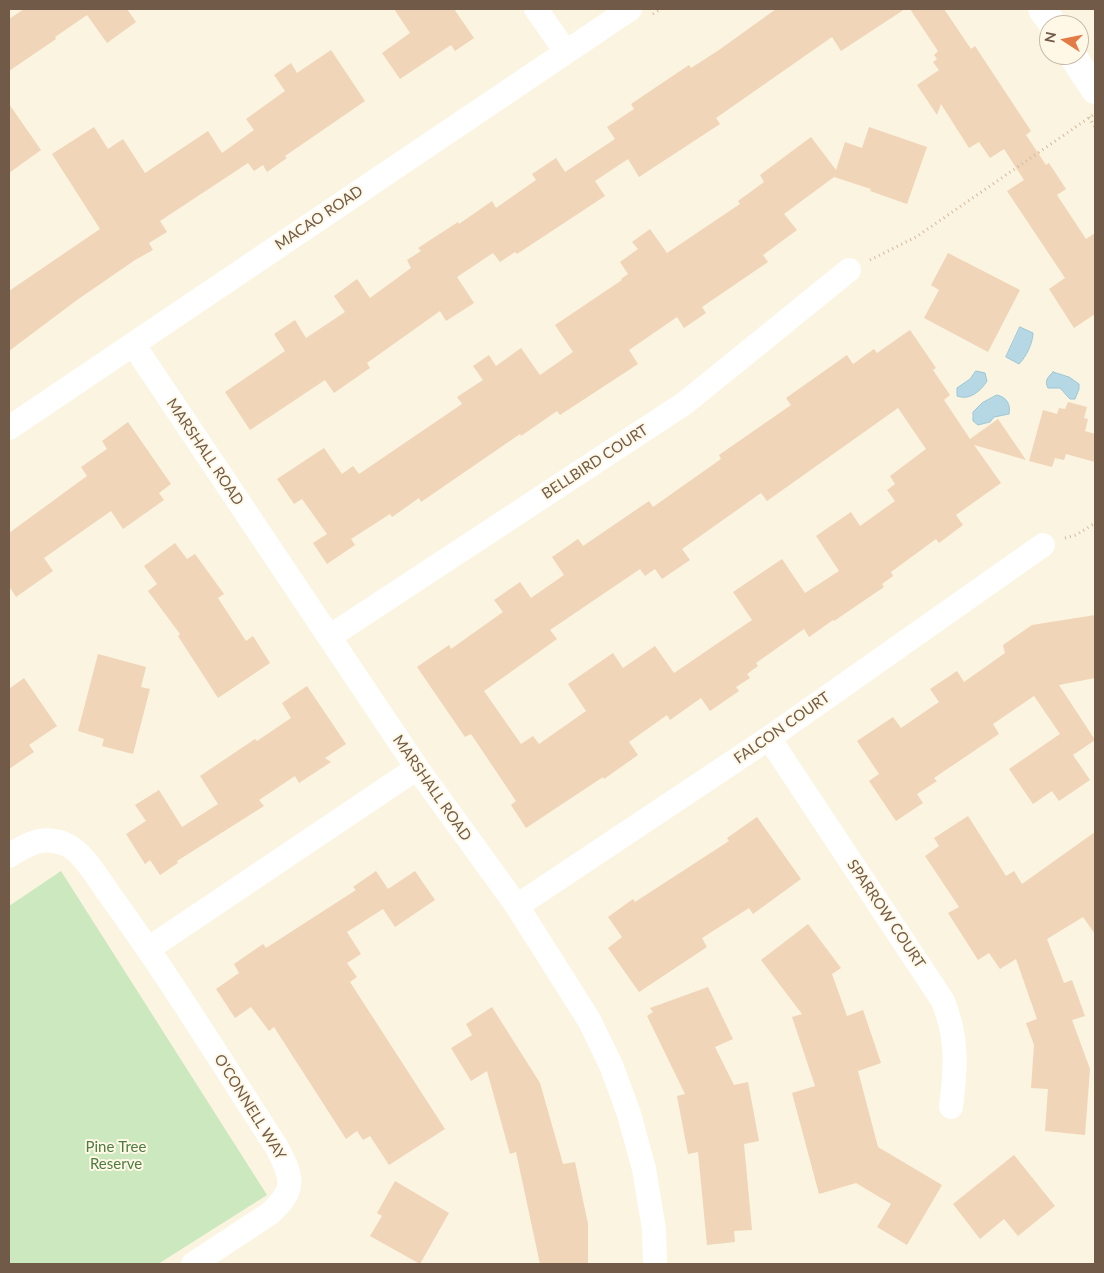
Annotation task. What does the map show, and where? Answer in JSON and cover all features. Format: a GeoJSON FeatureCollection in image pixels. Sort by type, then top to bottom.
{"type":"FeatureCollection","features":[{"type":"Feature","properties":{"kind":"street"},"geometry":{"type":"LineString","coordinates":[[536,9],[566,52]]}},
{"type":"Feature","properties":{"kind":"street","name":"MACAO ROAD"},"geometry":{"type":"LineString","coordinates":[[9,428],[630,9]]}},
{"type":"Feature","properties":{"kind":"street"},"geometry":{"type":"LineString","coordinates":[[1079,65],[1095,90]]}},
{"type":"Feature","properties":{"kind":"street","name":"BELLBIRD COURT"},"geometry":{"type":"LineString","coordinates":[[330,638],[685,403],[849,270]]}},
{"type":"Feature","properties":{"kind":"street","name":"MARSHALL ROAD"},"geometry":{"type":"LineString","coordinates":[[133,344],[417,768],[517,906],[589,1020],[611,1065],[629,1114],[644,1169],[654,1229],[655,1264]]}},
{"type":"Feature","properties":{"kind":"street","name":"FALCON COURT"},"geometry":{"type":"LineString","coordinates":[[517,906],[769,738],[1043,545]]}},
{"type":"Feature","properties":{"kind":"street","name":"SPARROW COURT"},"geometry":{"type":"LineString","coordinates":[[769,738],[943,1001],[953,1032],[955,1049],[956,1070],[951,1107]]}},
{"type":"Feature","properties":{"kind":"street"},"geometry":{"type":"LineString","coordinates":[[148,948],[417,768]]}},
{"type":"Feature","properties":{"kind":"street","name":"O'CONNELL WAY"},"geometry":{"type":"LineString","coordinates":[[9,856],[27,844],[47,839],[66,844],[82,856],[148,948],[276,1146],[288,1168],[290,1187],[281,1204],[270,1214],[193,1264]]}},
{"type":"Feature","properties":{"kind":"path"},"geometry":{"type":"LineString","coordinates":[[849,270],[916,237],[1095,114]]}},
{"type":"Feature","properties":{"kind":"path"},"geometry":{"type":"LineString","coordinates":[[1043,545],[1076,535],[1095,522]]}},
{"type":"Feature","properties":{"kind":"green space","name":"Pine Tree Reserve"},"geometry":{"type":"Polygon","coordinates":[[[61,871],[267,1195],[158,1264],[9,1264],[9,906],[61,871]]]}},
{"type":"Feature","properties":{"kind":"water"},"geometry":{"type":"Polygon","coordinates":[[[1020,327],[1033,333],[1029,350],[1019,364],[1006,357],[1020,327]]]}},
{"type":"Feature","properties":{"kind":"water"},"geometry":{"type":"Polygon","coordinates":[[[976,371],[985,373],[987,381],[984,385],[970,396],[957,396],[957,388],[970,379],[976,371]]]}},
{"type":"Feature","properties":{"kind":"water"},"geometry":{"type":"Polygon","coordinates":[[[1053,372],[1069,377],[1079,384],[1075,399],[1070,399],[1060,388],[1048,388],[1048,377],[1053,372]]]}},
{"type":"Feature","properties":{"kind":"water"},"geometry":{"type":"Polygon","coordinates":[[[997,395],[1007,402],[1009,414],[994,417],[990,422],[978,425],[973,421],[973,412],[982,403],[997,395]]]}},
{"type":"Feature","properties":{"kind":"building"},"geometry":{"type":"Polygon","coordinates":[[[24,9],[127,9],[136,22],[107,43],[87,15],[9,71],[9,19],[24,9]]]}},
{"type":"Feature","properties":{"kind":"building"},"geometry":{"type":"Polygon","coordinates":[[[394,9],[454,9],[474,38],[455,51],[451,45],[400,79],[382,53],[410,33],[394,9]]]}},
{"type":"Feature","properties":{"kind":"building"},"geometry":{"type":"Polygon","coordinates":[[[776,9],[905,9],[841,51],[832,37],[716,118],[720,124],[639,177],[628,159],[595,181],[605,196],[517,254],[515,252],[500,262],[493,253],[457,277],[474,303],[446,321],[440,311],[367,363],[370,368],[334,393],[325,380],[250,430],[225,392],[285,351],[274,334],[295,320],[306,338],[345,312],[334,296],[357,279],[370,298],[411,268],[407,260],[421,251],[418,248],[458,222],[459,224],[492,201],[496,208],[536,180],[532,174],[556,158],[565,172],[615,139],[607,127],[634,109],[631,104],[689,65],[691,68],[719,50],[776,9]]]}},
{"type":"Feature","properties":{"kind":"building"},"geometry":{"type":"Polygon","coordinates":[[[910,9],[944,9],[971,49],[975,46],[1031,131],[1026,135],[1046,165],[1049,163],[1066,189],[1057,195],[1086,239],[1095,233],[1095,314],[1074,328],[1049,289],[1065,278],[1007,191],[1024,180],[1004,149],[990,158],[979,142],[969,148],[941,104],[937,115],[917,85],[939,70],[933,62],[937,59],[934,55],[938,51],[910,9]]]}},
{"type":"Feature","properties":{"kind":"building"},"geometry":{"type":"Polygon","coordinates":[[[331,50],[365,101],[285,156],[287,158],[267,172],[263,165],[254,171],[248,163],[160,221],[167,232],[149,243],[153,250],[135,260],[77,300],[9,351],[9,291],[100,229],[52,154],[94,127],[108,149],[123,139],[145,173],[208,131],[222,153],[254,130],[246,119],[285,91],[274,75],[291,63],[297,73],[331,50]]]}},
{"type":"Feature","properties":{"kind":"building"},"geometry":{"type":"Polygon","coordinates":[[[9,104],[41,150],[9,173],[9,104]]]}},
{"type":"Feature","properties":{"kind":"building"},"geometry":{"type":"Polygon","coordinates":[[[869,127],[927,147],[907,204],[870,191],[871,189],[834,177],[784,214],[797,230],[763,255],[768,262],[702,307],[706,313],[684,328],[677,317],[629,350],[638,364],[560,415],[557,411],[521,436],[520,434],[421,502],[419,498],[392,517],[390,514],[351,539],[355,545],[327,564],[313,543],[327,534],[302,499],[294,504],[277,479],[324,448],[342,474],[353,466],[359,474],[462,404],[457,397],[483,380],[473,366],[489,355],[496,366],[521,348],[540,375],[573,352],[555,325],[628,274],[620,262],[638,249],[632,242],[650,229],[667,253],[740,204],[738,201],[764,182],[760,175],[811,137],[836,170],[845,142],[862,148],[869,127]]]}},
{"type":"Feature","properties":{"kind":"building"},"geometry":{"type":"Polygon","coordinates":[[[948,253],[1020,290],[988,352],[924,318],[939,290],[931,285],[948,253]]]}},
{"type":"Feature","properties":{"kind":"building"},"geometry":{"type":"Polygon","coordinates":[[[910,330],[936,368],[933,370],[950,395],[944,400],[970,439],[998,419],[1026,460],[974,445],[1001,483],[956,515],[963,525],[939,543],[936,539],[891,572],[893,576],[882,584],[884,587],[834,621],[809,637],[804,629],[756,663],[758,666],[747,674],[750,678],[736,687],[739,691],[710,711],[701,698],[670,720],[667,715],[629,742],[638,755],[604,779],[603,777],[526,828],[511,805],[516,801],[471,734],[465,737],[417,667],[449,645],[451,649],[503,612],[494,600],[520,582],[531,598],[564,575],[552,557],[578,539],[583,546],[649,501],[653,507],[721,459],[719,455],[791,405],[786,398],[847,355],[853,364],[874,349],[877,353],[910,330]],[[898,408],[767,501],[761,493],[682,549],[690,560],[662,579],[655,569],[645,576],[640,569],[550,630],[557,639],[484,691],[521,744],[533,736],[539,744],[586,711],[568,684],[613,653],[623,668],[655,646],[674,673],[752,620],[733,592],[782,559],[805,593],[839,571],[816,536],[851,512],[860,526],[895,501],[887,490],[895,484],[890,476],[926,449],[898,408]]]}},
{"type":"Feature","properties":{"kind":"building"},"geometry":{"type":"Polygon","coordinates":[[[1068,402],[1087,407],[1084,418],[1088,419],[1085,431],[1095,434],[1095,462],[1066,454],[1064,460],[1055,458],[1052,467],[1029,461],[1043,410],[1057,414],[1059,408],[1065,409],[1068,402]]]}},
{"type":"Feature","properties":{"kind":"building"},"geometry":{"type":"Polygon","coordinates":[[[128,422],[171,484],[159,493],[164,500],[123,529],[111,511],[44,558],[53,571],[16,597],[9,586],[9,533],[87,476],[81,467],[107,449],[102,441],[128,422]]]}},
{"type":"Feature","properties":{"kind":"building"},"geometry":{"type":"Polygon","coordinates":[[[175,543],[187,559],[195,554],[224,594],[218,598],[246,641],[253,636],[270,663],[218,698],[178,636],[180,634],[148,591],[157,584],[144,566],[175,543]]]}},
{"type":"Feature","properties":{"kind":"building"},"geometry":{"type":"Polygon","coordinates":[[[1095,615],[1095,678],[1059,685],[1095,740],[1073,755],[1090,780],[1059,801],[1052,791],[1033,804],[1009,769],[1060,734],[1034,696],[993,724],[999,734],[934,778],[937,781],[917,794],[923,803],[896,821],[869,781],[879,774],[857,741],[893,717],[901,728],[939,702],[930,689],[957,671],[964,682],[1005,653],[1003,645],[1032,625],[1095,615]]]}},
{"type":"Feature","properties":{"kind":"building"},"geometry":{"type":"Polygon","coordinates":[[[98,654],[146,667],[141,687],[150,689],[133,754],[102,746],[104,739],[78,731],[98,654]]]}},
{"type":"Feature","properties":{"kind":"building"},"geometry":{"type":"Polygon","coordinates":[[[24,678],[57,726],[29,745],[34,752],[9,769],[9,689],[24,678]]]}},
{"type":"Feature","properties":{"kind":"building"},"geometry":{"type":"Polygon","coordinates":[[[307,686],[346,744],[325,758],[331,762],[299,783],[295,776],[259,800],[264,806],[177,861],[178,863],[160,875],[150,860],[145,864],[126,834],[146,821],[135,805],[159,790],[182,827],[218,804],[200,776],[255,739],[257,741],[291,718],[282,703],[307,686]]]}},
{"type":"Feature","properties":{"kind":"building"},"geometry":{"type":"Polygon","coordinates":[[[968,816],[1006,876],[1014,871],[1022,884],[1095,832],[1095,934],[1083,917],[1047,939],[1064,983],[1072,980],[1085,1016],[1072,1020],[1090,1069],[1085,1135],[1045,1131],[1048,1089],[1031,1088],[1034,1045],[1026,1023],[1037,1019],[1016,959],[1000,969],[989,953],[978,960],[948,913],[959,907],[925,856],[939,846],[934,838],[968,816]]]}},
{"type":"Feature","properties":{"kind":"building"},"geometry":{"type":"Polygon","coordinates":[[[757,817],[801,879],[753,914],[749,908],[702,938],[707,947],[639,992],[608,948],[622,937],[608,917],[633,899],[635,902],[729,841],[727,838],[757,817]]]}},
{"type":"Feature","properties":{"kind":"building"},"geometry":{"type":"Polygon","coordinates":[[[376,871],[388,889],[415,871],[435,900],[395,927],[383,909],[347,932],[361,954],[347,963],[357,977],[350,982],[445,1129],[389,1165],[370,1136],[363,1140],[357,1131],[346,1139],[274,1027],[269,1031],[251,1007],[235,1018],[216,989],[239,973],[234,964],[263,944],[266,948],[356,890],[353,887],[376,871]]]}},
{"type":"Feature","properties":{"kind":"building"},"geometry":{"type":"Polygon","coordinates":[[[808,924],[841,968],[832,974],[847,1016],[863,1010],[881,1063],[858,1071],[878,1147],[942,1185],[907,1245],[877,1227],[891,1204],[856,1183],[819,1194],[792,1093],[815,1086],[792,1017],[802,1014],[761,960],[808,924]]]}},
{"type":"Feature","properties":{"kind":"building"},"geometry":{"type":"Polygon","coordinates":[[[708,987],[733,1039],[715,1047],[734,1085],[748,1082],[759,1141],[744,1144],[752,1230],[734,1231],[735,1242],[707,1245],[698,1152],[688,1154],[677,1096],[685,1094],[647,1016],[653,1012],[650,1008],[708,987]]]}},
{"type":"Feature","properties":{"kind":"building"},"geometry":{"type":"Polygon","coordinates":[[[492,1007],[540,1083],[563,1164],[575,1162],[588,1224],[588,1264],[540,1264],[516,1152],[510,1154],[487,1071],[471,1081],[451,1048],[472,1035],[466,1024],[492,1007]]]}},
{"type":"Feature","properties":{"kind":"building"},"geometry":{"type":"Polygon","coordinates":[[[1014,1155],[1055,1206],[1018,1236],[1004,1219],[980,1239],[953,1204],[1014,1155]]]}},
{"type":"Feature","properties":{"kind":"building"},"geometry":{"type":"Polygon","coordinates":[[[395,1181],[449,1213],[420,1264],[370,1236],[382,1216],[377,1213],[395,1181]]]}}]}
